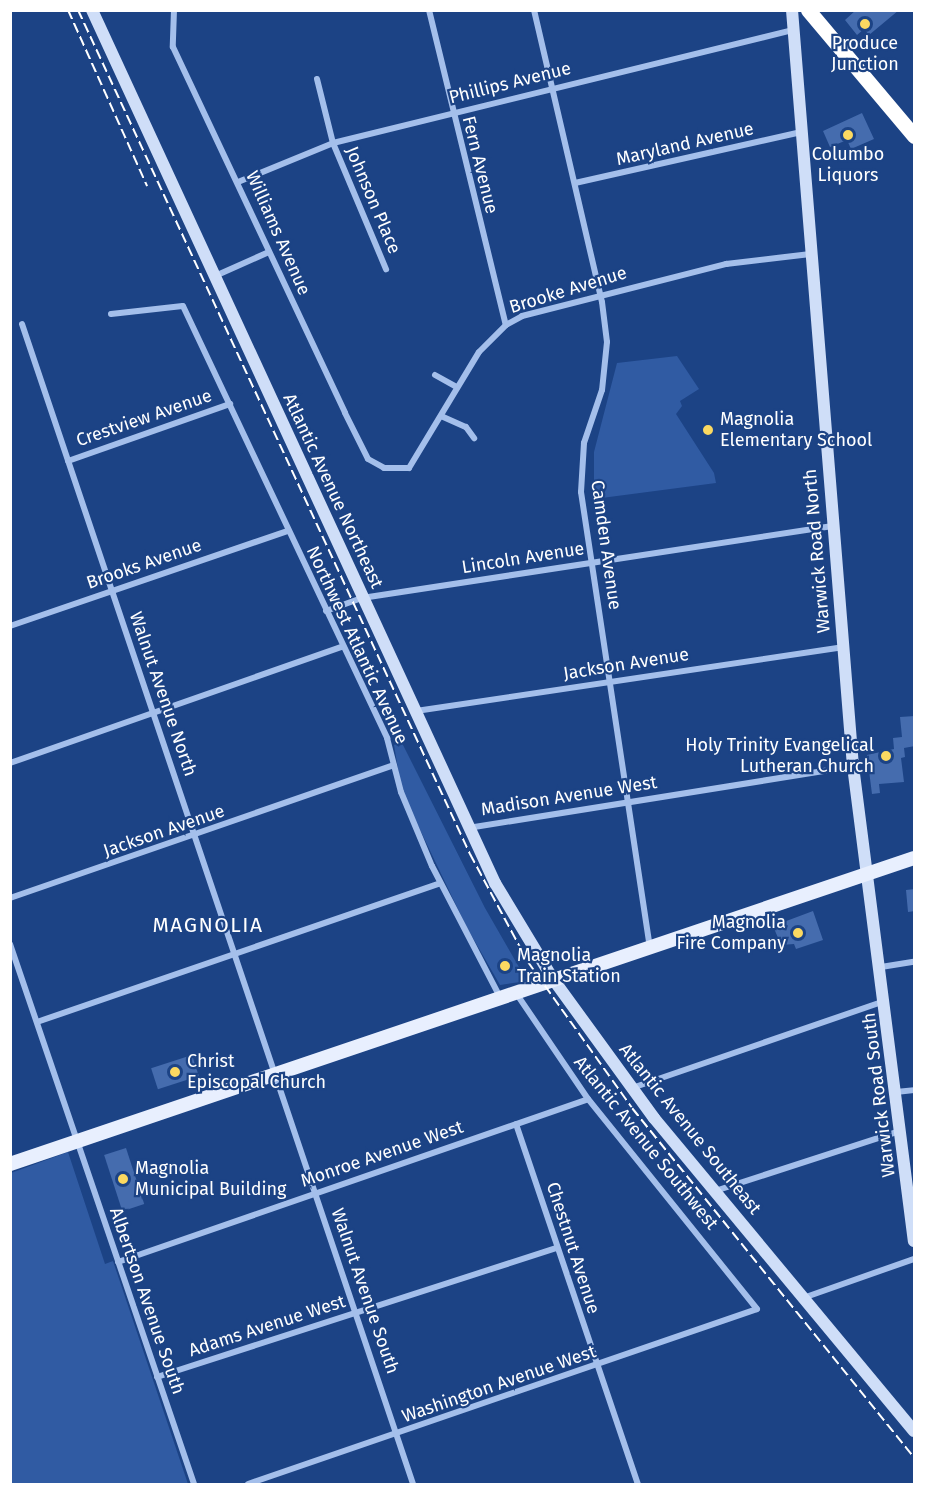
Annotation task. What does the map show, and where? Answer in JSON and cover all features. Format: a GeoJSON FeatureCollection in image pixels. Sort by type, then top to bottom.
{"type":"FeatureCollection","features":[{"type":"Feature","properties":{"kind":"highway"},"geometry":{"type":"LineString","coordinates":[[808,10],[915,136]]}},
{"type":"Feature","properties":{"kind":"main road"},"geometry":{"type":"LineString","coordinates":[[10,1164],[915,858]]}},
{"type":"Feature","properties":{"kind":"street","name":"Atlantic Avenue Northeast"},"geometry":{"type":"LineString","coordinates":[[92,10],[468,828],[553,980]]}},
{"type":"Feature","properties":{"kind":"street","name":"Williams Avenue"},"geometry":{"type":"LineString","coordinates":[[174,10],[173,47],[345,413],[375,462]]}},
{"type":"Feature","properties":{"kind":"street","name":"Fern Avenue"},"geometry":{"type":"LineString","coordinates":[[429,10],[451,113],[506,325]]}},
{"type":"Feature","properties":{"kind":"street","name":"Camden Avenue"},"geometry":{"type":"LineString","coordinates":[[534,10],[600,293],[606,367],[581,466],[592,562],[612,682],[650,948]]}},
{"type":"Feature","properties":{"kind":"street","name":"Warwick Road North"},"geometry":{"type":"LineString","coordinates":[[792,10],[853,766],[868,873]]}},
{"type":"Feature","properties":{"kind":"street","name":"Phillips Avenue"},"geometry":{"type":"LineString","coordinates":[[238,182],[333,143],[552,87],[793,30]]}},
{"type":"Feature","properties":{"kind":"street","name":"Johnson Place"},"geometry":{"type":"LineString","coordinates":[[316,79],[333,143],[386,269]]}},
{"type":"Feature","properties":{"kind":"street","name":"Maryland Avenue"},"geometry":{"type":"LineString","coordinates":[[574,183],[801,132]]}},
{"type":"Feature","properties":{"kind":"street"},"geometry":{"type":"LineString","coordinates":[[215,276],[269,252]]}},
{"type":"Feature","properties":{"kind":"street","name":"Brooke Avenue"},"geometry":{"type":"LineString","coordinates":[[375,462],[384,468],[409,468],[457,387],[506,325],[600,293],[726,264],[810,254]]}},
{"type":"Feature","properties":{"kind":"street","name":"Northwest Atlantic Avenue"},"geometry":{"type":"LineString","coordinates":[[111,314],[183,306],[287,531],[387,738],[405,803],[440,883],[500,998]]}},
{"type":"Feature","properties":{"kind":"street","name":"Walnut Avenue North"},"geometry":{"type":"LineString","coordinates":[[22,324],[275,1073]]}},
{"type":"Feature","properties":{"kind":"street"},"geometry":{"type":"LineString","coordinates":[[435,375],[457,387]]}},
{"type":"Feature","properties":{"kind":"street","name":"Crestview Avenue"},"geometry":{"type":"LineString","coordinates":[[68,461],[230,404]]}},
{"type":"Feature","properties":{"kind":"street"},"geometry":{"type":"LineString","coordinates":[[441,416],[466,427],[474,438]]}},
{"type":"Feature","properties":{"kind":"street","name":"Lincoln Avenue"},"geometry":{"type":"LineString","coordinates":[[326,611],[362,598],[833,526]]}},
{"type":"Feature","properties":{"kind":"street","name":"Brooks Avenue"},"geometry":{"type":"LineString","coordinates":[[10,626],[287,531]]}},
{"type":"Feature","properties":{"kind":"street"},"geometry":{"type":"LineString","coordinates":[[10,763],[342,646]]}},
{"type":"Feature","properties":{"kind":"street","name":"Jackson Avenue"},"geometry":{"type":"LineString","coordinates":[[414,712],[843,647]]}},
{"type":"Feature","properties":{"kind":"street","name":"Jackson Avenue"},"geometry":{"type":"LineString","coordinates":[[10,898],[195,836],[394,765]]}},
{"type":"Feature","properties":{"kind":"street","name":"Madison Avenue West"},"geometry":{"type":"LineString","coordinates":[[468,828],[853,766]]}},
{"type":"Feature","properties":{"kind":"street","name":"Warwick Road South"},"geometry":{"type":"LineString","coordinates":[[868,873],[915,1242]]}},
{"type":"Feature","properties":{"kind":"street"},"geometry":{"type":"LineString","coordinates":[[37,1023],[440,883]]}},
{"type":"Feature","properties":{"kind":"street","name":"Albertson Avenue South"},"geometry":{"type":"LineString","coordinates":[[10,944],[194,1485]]}},
{"type":"Feature","properties":{"kind":"street"},"geometry":{"type":"LineString","coordinates":[[880,967],[915,962]]}},
{"type":"Feature","properties":{"kind":"street","name":"Atlantic Avenue Southeast"},"geometry":{"type":"LineString","coordinates":[[553,980],[632,1088],[915,1431]]}},
{"type":"Feature","properties":{"kind":"street","name":"Atlantic Avenue Southwest"},"geometry":{"type":"LineString","coordinates":[[516,992],[588,1099],[757,1309]]}},
{"type":"Feature","properties":{"kind":"street"},"geometry":{"type":"LineString","coordinates":[[632,1088],[885,1001]]}},
{"type":"Feature","properties":{"kind":"street","name":"Walnut Avenue South"},"geometry":{"type":"LineString","coordinates":[[275,1073],[413,1485]]}},
{"type":"Feature","properties":{"kind":"street"},"geometry":{"type":"LineString","coordinates":[[896,1092],[915,1090]]}},
{"type":"Feature","properties":{"kind":"street","name":"Monroe Avenue West"},"geometry":{"type":"LineString","coordinates":[[118,1262],[588,1099]]}},
{"type":"Feature","properties":{"kind":"street","name":"Chestnut Avenue"},"geometry":{"type":"LineString","coordinates":[[516,1124],[596,1367],[638,1485]]}},
{"type":"Feature","properties":{"kind":"street"},"geometry":{"type":"LineString","coordinates":[[715,1191],[901,1131]]}},
{"type":"Feature","properties":{"kind":"street","name":"Adams Avenue West"},"geometry":{"type":"LineString","coordinates":[[157,1377],[557,1248]]}},
{"type":"Feature","properties":{"kind":"street"},"geometry":{"type":"LineString","coordinates":[[803,1298],[915,1258]]}},
{"type":"Feature","properties":{"kind":"street","name":"Washington Avenue West"},"geometry":{"type":"LineString","coordinates":[[248,1485],[596,1367],[757,1309]]}},
{"type":"Feature","properties":{"kind":"shaded area"},"geometry":{"type":"Polygon","coordinates":[[[677,356],[699,389],[680,401],[682,406],[676,414],[714,473],[716,483],[594,499],[594,452],[617,363],[677,356]]]}},
{"type":"Feature","properties":{"kind":"shaded area"},"geometry":{"type":"Polygon","coordinates":[[[401,741],[485,908],[527,981],[500,985],[466,926],[402,792],[394,745],[401,741]]]}},
{"type":"Feature","properties":{"kind":"shaded area"},"geometry":{"type":"Polygon","coordinates":[[[68,1152],[105,1264],[113,1261],[188,1484],[11,1484],[11,1173],[68,1152]]]}},
{"type":"Feature","properties":{"kind":"building","name":"Produce Junction"},"geometry":{"type":"Polygon","coordinates":[[[856,10],[899,10],[869,35],[864,29],[857,35],[845,20],[856,10]]]}},
{"type":"Feature","properties":{"kind":"building","name":"Columbo Liquors"},"geometry":{"type":"Polygon","coordinates":[[[862,113],[874,139],[851,149],[847,140],[830,147],[823,131],[862,113]]]}},
{"type":"Feature","properties":{"kind":"building","name":"Holy Trinity Evangelical Lutheran Church"},"geometry":{"type":"Polygon","coordinates":[[[915,716],[915,746],[904,748],[905,757],[901,758],[904,782],[879,784],[880,793],[872,794],[867,755],[894,749],[893,738],[902,737],[900,717],[915,716]]]}},
{"type":"Feature","properties":{"kind":"building"},"geometry":{"type":"Polygon","coordinates":[[[915,889],[915,911],[908,912],[906,890],[915,889]]]}},
{"type":"Feature","properties":{"kind":"building","name":"Magnolia Fire Company"},"geometry":{"type":"Polygon","coordinates":[[[813,911],[823,940],[796,949],[794,944],[781,945],[773,926],[813,911]]]}},
{"type":"Feature","properties":{"kind":"building","name":"Christ Episcopal Church"},"geometry":{"type":"Polygon","coordinates":[[[192,1055],[199,1076],[158,1089],[151,1068],[192,1055]]]}},
{"type":"Feature","properties":{"kind":"building","name":"Magnolia Municipal Building"},"geometry":{"type":"Polygon","coordinates":[[[126,1148],[144,1204],[122,1211],[104,1155],[126,1148]]]}},
{"type":"Feature","properties":{"kind":"railway"},"geometry":{"type":"LineString","coordinates":[[68,10],[147,186]]}},
{"type":"Feature","properties":{"kind":"railway"},"geometry":{"type":"LineString","coordinates":[[78,10],[470,854],[528,962],[632,1108],[914,1457]]}},
{"type":"Feature","properties":{"kind":"place","name":"Produce Junction"},"geometry":{"type":"Point","coordinates":[865,24]}},
{"type":"Feature","properties":{"kind":"place","name":"Columbo Liquors"},"geometry":{"type":"Point","coordinates":[848,135]}},
{"type":"Feature","properties":{"kind":"place","name":"Magnolia Elementary School"},"geometry":{"type":"Point","coordinates":[708,430]}},
{"type":"Feature","properties":{"kind":"place","name":"Holy Trinity Evangelical Lutheran Church"},"geometry":{"type":"Point","coordinates":[886,756]}},
{"type":"Feature","properties":{"kind":"place","name":"Magnolia Fire Company"},"geometry":{"type":"Point","coordinates":[798,933]}},
{"type":"Feature","properties":{"kind":"place","name":"Magnolia Train Station"},"geometry":{"type":"Point","coordinates":[505,966]}},
{"type":"Feature","properties":{"kind":"place","name":"Christ Episcopal Church"},"geometry":{"type":"Point","coordinates":[175,1072]}},
{"type":"Feature","properties":{"kind":"place","name":"Magnolia Municipal Building"},"geometry":{"type":"Point","coordinates":[123,1179]}},
{"type":"Feature","properties":{"kind":"district","name":"MAGNOLIA"},"geometry":{"type":"Point","coordinates":[208,925]}}]}
